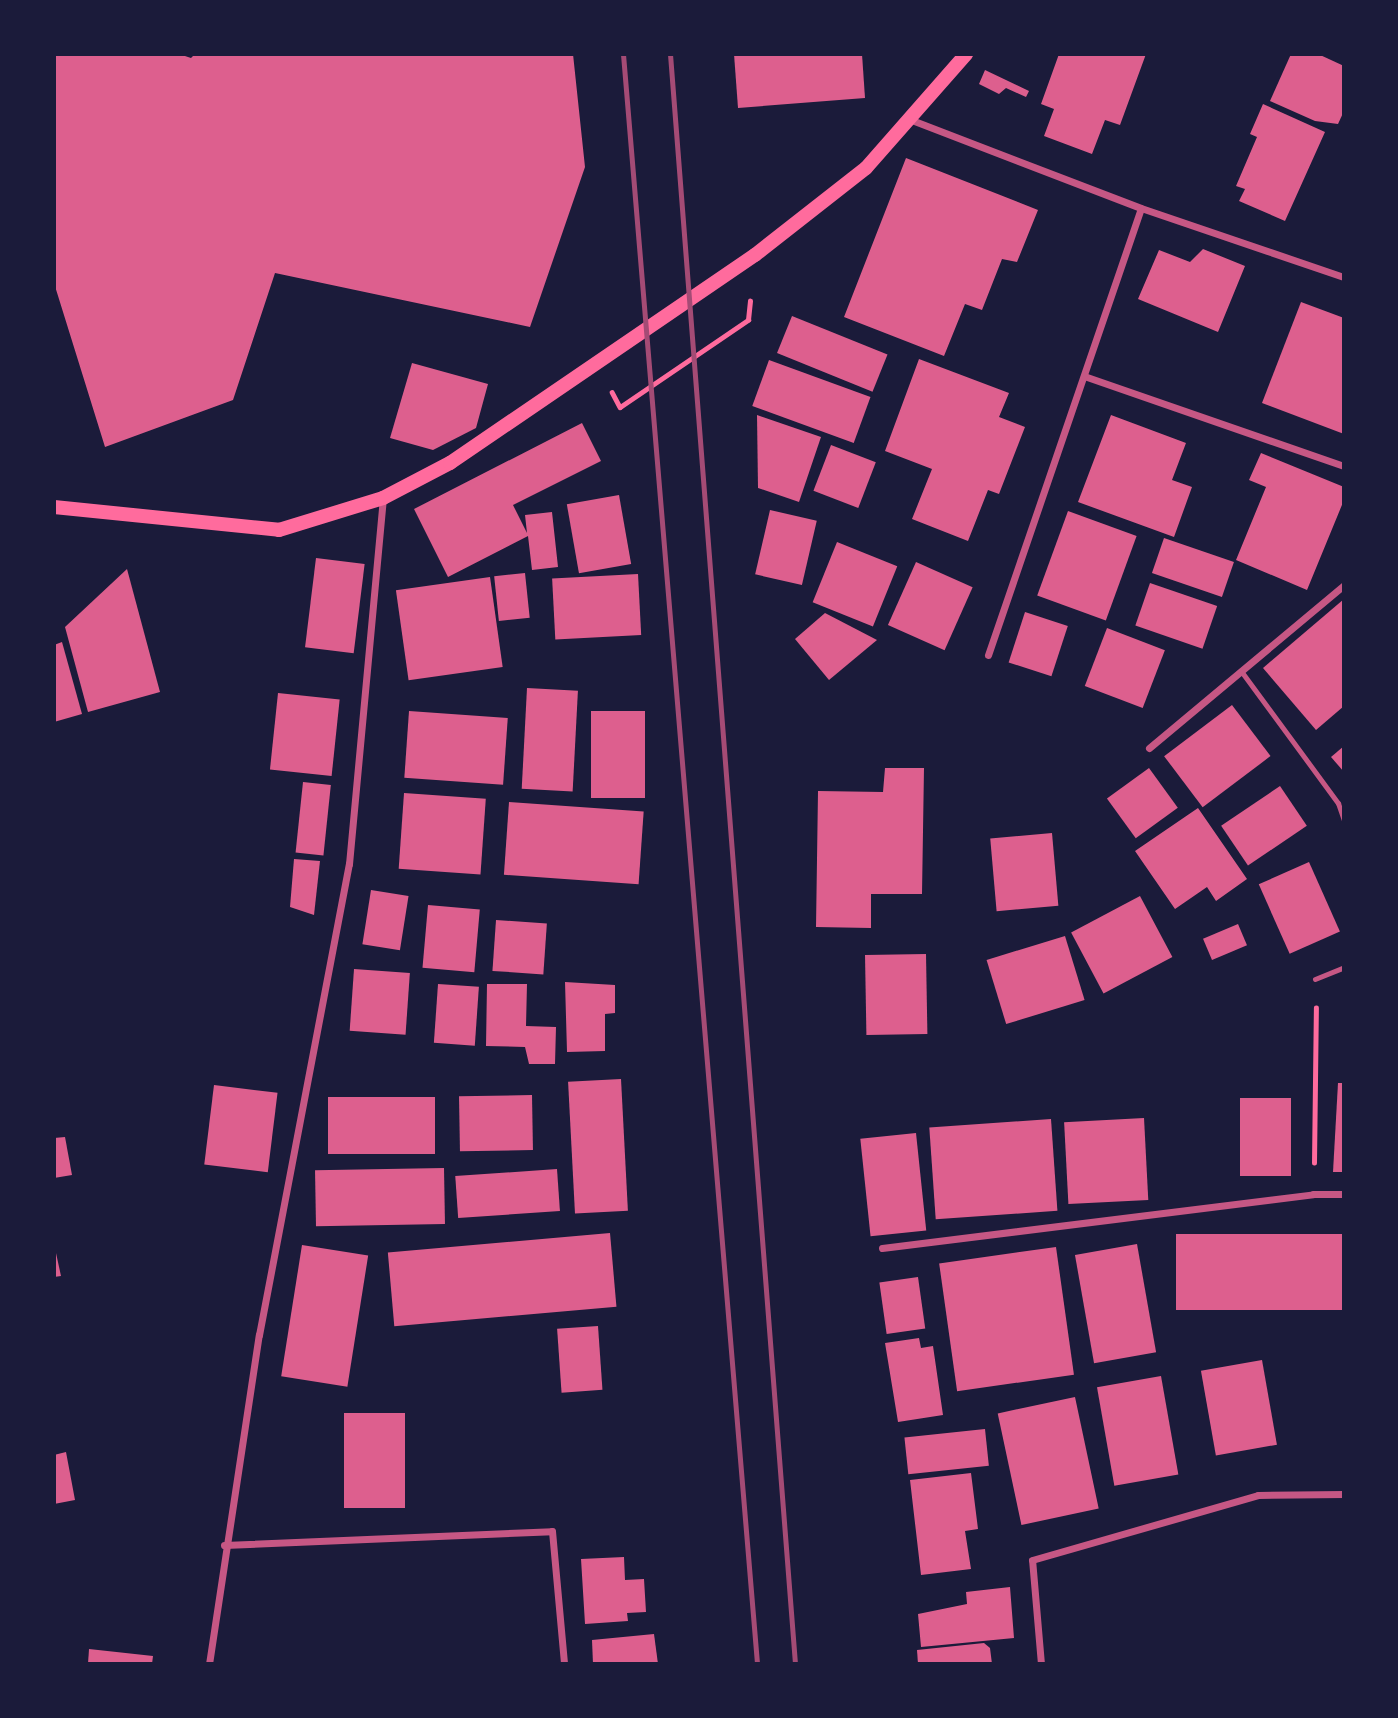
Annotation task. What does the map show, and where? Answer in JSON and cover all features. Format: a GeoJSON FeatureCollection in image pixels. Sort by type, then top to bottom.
{"type":"FeatureCollection","features":[{"type":"Feature","properties":{"kind":"main road"},"geometry":{"type":"LineString","coordinates":[[54,507],[279,530],[383,498],[450,463],[596,366],[755,255],[866,168],[966,54]]}},
{"type":"Feature","properties":{"kind":"street"},"geometry":{"type":"LineString","coordinates":[[909,120],[1141,208],[1344,277]]}},
{"type":"Feature","properties":{"kind":"street"},"geometry":{"type":"LineString","coordinates":[[988,655],[1141,208]]}},
{"type":"Feature","properties":{"kind":"street"},"geometry":{"type":"LineString","coordinates":[[1084,376],[1344,466]]}},
{"type":"Feature","properties":{"kind":"street"},"geometry":{"type":"LineString","coordinates":[[209,1664],[224,1545],[259,1335],[349,863],[383,498]]}},
{"type":"Feature","properties":{"kind":"street"},"geometry":{"type":"LineString","coordinates":[[1149,748],[1344,585]]}},
{"type":"Feature","properties":{"kind":"street"},"geometry":{"type":"LineString","coordinates":[[882,1248],[1313,1194],[1344,1194]]}},
{"type":"Feature","properties":{"kind":"street"},"geometry":{"type":"LineString","coordinates":[[1041,1664],[1032,1560],[1258,1495],[1344,1494]]}},
{"type":"Feature","properties":{"kind":"street"},"geometry":{"type":"LineString","coordinates":[[224,1545],[552,1531],[564,1664]]}},
{"type":"Feature","properties":{"kind":"lane"},"geometry":{"type":"LineString","coordinates":[[1241,671],[1338,803],[1344,820]]}},
{"type":"Feature","properties":{"kind":"lane"},"geometry":{"type":"LineString","coordinates":[[1315,979],[1344,967]]}},
{"type":"Feature","properties":{"kind":"path"},"geometry":{"type":"LineString","coordinates":[[596,366],[620,407],[748,320],[755,255]]}},
{"type":"Feature","properties":{"kind":"path"},"geometry":{"type":"LineString","coordinates":[[1313,1194],[1315,979]]}},
{"type":"Feature","properties":{"kind":"building"},"geometry":{"type":"Polygon","coordinates":[[[54,54],[179,54],[191,58],[195,54],[573,54],[585,167],[530,327],[275,273],[233,400],[105,447],[54,283],[54,54]]]}},
{"type":"Feature","properties":{"kind":"building"},"geometry":{"type":"Polygon","coordinates":[[[734,54],[862,54],[865,98],[738,108],[734,54]]]}},
{"type":"Feature","properties":{"kind":"building"},"geometry":{"type":"Polygon","coordinates":[[[1059,54],[1146,54],[1120,125],[1105,120],[1092,154],[1044,136],[1054,109],[1041,104],[1059,54]]]}},
{"type":"Feature","properties":{"kind":"building"},"geometry":{"type":"Polygon","coordinates":[[[1291,54],[1318,54],[1344,66],[1344,111],[1338,124],[1315,121],[1270,101],[1291,54]]]}},
{"type":"Feature","properties":{"kind":"building"},"geometry":{"type":"Polygon","coordinates":[[[985,70],[1029,91],[1026,97],[1006,88],[999,94],[979,84],[985,70]]]}},
{"type":"Feature","properties":{"kind":"building"},"geometry":{"type":"Polygon","coordinates":[[[1263,104],[1325,132],[1285,221],[1239,201],[1245,189],[1236,186],[1257,137],[1250,134],[1263,104]]]}},
{"type":"Feature","properties":{"kind":"building"},"geometry":{"type":"Polygon","coordinates":[[[906,158],[1038,210],[1017,262],[1002,259],[982,310],[965,304],[944,356],[844,317],[906,158]]]}},
{"type":"Feature","properties":{"kind":"building"},"geometry":{"type":"Polygon","coordinates":[[[1203,249],[1245,266],[1218,332],[1138,299],[1159,250],[1190,262],[1203,249]]]}},
{"type":"Feature","properties":{"kind":"building"},"geometry":{"type":"Polygon","coordinates":[[[1301,302],[1344,318],[1344,434],[1262,403],[1301,302]]]}},
{"type":"Feature","properties":{"kind":"building"},"geometry":{"type":"Polygon","coordinates":[[[792,316],[887,355],[873,392],[777,353],[792,316]]]}},
{"type":"Feature","properties":{"kind":"building"},"geometry":{"type":"Polygon","coordinates":[[[919,359],[1009,393],[999,417],[1025,427],[999,494],[988,490],[968,541],[912,519],[932,469],[885,451],[919,359]]]}},
{"type":"Feature","properties":{"kind":"building"},"geometry":{"type":"Polygon","coordinates":[[[769,360],[870,397],[854,443],[752,406],[769,360]]]}},
{"type":"Feature","properties":{"kind":"building"},"geometry":{"type":"Polygon","coordinates":[[[412,363],[488,384],[476,428],[433,450],[390,438],[412,363]]]}},
{"type":"Feature","properties":{"kind":"building"},"geometry":{"type":"Polygon","coordinates":[[[757,415],[821,437],[799,502],[758,488],[757,415]]]}},
{"type":"Feature","properties":{"kind":"building"},"geometry":{"type":"Polygon","coordinates":[[[1111,415],[1186,443],[1172,480],[1192,487],[1174,537],[1078,502],[1111,415]]]}},
{"type":"Feature","properties":{"kind":"building"},"geometry":{"type":"Polygon","coordinates":[[[582,423],[601,461],[513,505],[527,533],[525,515],[552,512],[558,567],[532,570],[528,536],[448,577],[414,509],[582,423]]]}},
{"type":"Feature","properties":{"kind":"building"},"geometry":{"type":"Polygon","coordinates":[[[831,445],[876,462],[858,508],[813,491],[831,445]]]}},
{"type":"Feature","properties":{"kind":"building"},"geometry":{"type":"Polygon","coordinates":[[[1261,453],[1344,487],[1344,500],[1307,590],[1236,560],[1266,487],[1249,480],[1261,453]]]}},
{"type":"Feature","properties":{"kind":"building"},"geometry":{"type":"Polygon","coordinates":[[[619,495],[631,564],[579,573],[567,504],[619,495]]]}},
{"type":"Feature","properties":{"kind":"building"},"geometry":{"type":"Polygon","coordinates":[[[770,510],[817,521],[802,585],[755,574],[770,510]]]}},
{"type":"Feature","properties":{"kind":"building"},"geometry":{"type":"Polygon","coordinates":[[[1068,511],[1137,536],[1106,621],[1037,596],[1068,511]]]}},
{"type":"Feature","properties":{"kind":"building"},"geometry":{"type":"Polygon","coordinates":[[[1164,538],[1234,562],[1222,597],[1152,573],[1164,538]]]}},
{"type":"Feature","properties":{"kind":"building"},"geometry":{"type":"Polygon","coordinates":[[[837,542],[897,566],[873,627],[813,602],[837,542]]]}},
{"type":"Feature","properties":{"kind":"building"},"geometry":{"type":"Polygon","coordinates":[[[316,558],[365,564],[354,653],[305,647],[316,558]]]}},
{"type":"Feature","properties":{"kind":"building"},"geometry":{"type":"Polygon","coordinates":[[[916,562],[973,587],[945,650],[888,625],[916,562]]]}},
{"type":"Feature","properties":{"kind":"building"},"geometry":{"type":"Polygon","coordinates":[[[127,569],[160,692],[88,712],[65,627],[127,569]]]}},
{"type":"Feature","properties":{"kind":"building"},"geometry":{"type":"Polygon","coordinates":[[[525,573],[530,618],[499,621],[494,576],[525,573]]]}},
{"type":"Feature","properties":{"kind":"building"},"geometry":{"type":"Polygon","coordinates":[[[638,574],[641,635],[555,639],[552,579],[638,574]]]}},
{"type":"Feature","properties":{"kind":"building"},"geometry":{"type":"Polygon","coordinates":[[[490,577],[503,667],[409,680],[396,590],[490,577]]]}},
{"type":"Feature","properties":{"kind":"building"},"geometry":{"type":"Polygon","coordinates":[[[1150,583],[1217,606],[1202,649],[1135,626],[1150,583]]]}},
{"type":"Feature","properties":{"kind":"building"},"geometry":{"type":"Polygon","coordinates":[[[1344,599],[1344,706],[1316,730],[1263,668],[1344,599]]]}},
{"type":"Feature","properties":{"kind":"building"},"geometry":{"type":"Polygon","coordinates":[[[1025,612],[1068,626],[1051,676],[1009,662],[1025,612]]]}},
{"type":"Feature","properties":{"kind":"building"},"geometry":{"type":"Polygon","coordinates":[[[825,613],[877,640],[829,680],[795,639],[825,613]]]}},
{"type":"Feature","properties":{"kind":"building"},"geometry":{"type":"Polygon","coordinates":[[[1107,628],[1165,650],[1143,708],[1085,686],[1107,628]]]}},
{"type":"Feature","properties":{"kind":"building"},"geometry":{"type":"Polygon","coordinates":[[[62,642],[82,714],[54,722],[54,645],[62,642]]]}},
{"type":"Feature","properties":{"kind":"building"},"geometry":{"type":"Polygon","coordinates":[[[527,688],[578,691],[573,792],[522,789],[527,688]]]}},
{"type":"Feature","properties":{"kind":"building"},"geometry":{"type":"Polygon","coordinates":[[[278,693],[340,699],[332,776],[270,770],[278,693]]]}},
{"type":"Feature","properties":{"kind":"building"},"geometry":{"type":"Polygon","coordinates":[[[1232,705],[1271,756],[1203,807],[1164,756],[1232,705]]]}},
{"type":"Feature","properties":{"kind":"building"},"geometry":{"type":"Polygon","coordinates":[[[409,711],[508,718],[503,785],[404,778],[409,711]]]}},
{"type":"Feature","properties":{"kind":"building"},"geometry":{"type":"Polygon","coordinates":[[[591,711],[645,711],[645,798],[591,798],[591,711]]]}},
{"type":"Feature","properties":{"kind":"building"},"geometry":{"type":"Polygon","coordinates":[[[1344,746],[1344,772],[1331,757],[1344,746]]]}},
{"type":"Feature","properties":{"kind":"building"},"geometry":{"type":"Polygon","coordinates":[[[885,768],[924,768],[922,894],[871,894],[871,928],[816,927],[818,791],[883,792],[885,768]]]}},
{"type":"Feature","properties":{"kind":"building"},"geometry":{"type":"Polygon","coordinates":[[[1149,768],[1178,808],[1136,838],[1107,799],[1149,768]]]}},
{"type":"Feature","properties":{"kind":"building"},"geometry":{"type":"Polygon","coordinates":[[[303,782],[331,785],[323,856],[296,853],[303,782]]]}},
{"type":"Feature","properties":{"kind":"building"},"geometry":{"type":"Polygon","coordinates":[[[1280,786],[1307,826],[1248,865],[1221,826],[1280,786]]]}},
{"type":"Feature","properties":{"kind":"building"},"geometry":{"type":"Polygon","coordinates":[[[404,793],[486,799],[480,875],[399,869],[404,793]]]}},
{"type":"Feature","properties":{"kind":"building"},"geometry":{"type":"Polygon","coordinates":[[[509,802],[644,811],[639,884],[504,875],[509,802]]]}},
{"type":"Feature","properties":{"kind":"building"},"geometry":{"type":"Polygon","coordinates":[[[1198,808],[1247,879],[1216,901],[1207,887],[1175,909],[1135,851],[1198,808]]]}},
{"type":"Feature","properties":{"kind":"building"},"geometry":{"type":"Polygon","coordinates":[[[1052,833],[1058,906],[997,911],[990,838],[1052,833]]]}},
{"type":"Feature","properties":{"kind":"building"},"geometry":{"type":"Polygon","coordinates":[[[294,859],[320,861],[314,915],[290,907],[294,859]]]}},
{"type":"Feature","properties":{"kind":"building"},"geometry":{"type":"Polygon","coordinates":[[[1309,862],[1340,931],[1290,954],[1259,884],[1309,862]]]}},
{"type":"Feature","properties":{"kind":"building"},"geometry":{"type":"Polygon","coordinates":[[[371,890],[409,896],[400,950],[362,944],[371,890]]]}},
{"type":"Feature","properties":{"kind":"building"},"geometry":{"type":"Polygon","coordinates":[[[1140,896],[1172,957],[1104,994],[1071,933],[1140,896]]]}},
{"type":"Feature","properties":{"kind":"building"},"geometry":{"type":"Polygon","coordinates":[[[428,905],[480,910],[474,972],[423,968],[428,905]]]}},
{"type":"Feature","properties":{"kind":"building"},"geometry":{"type":"Polygon","coordinates":[[[496,920],[547,924],[543,974],[492,971],[496,920]]]}},
{"type":"Feature","properties":{"kind":"building"},"geometry":{"type":"Polygon","coordinates":[[[1238,924],[1247,945],[1212,960],[1203,939],[1238,924]]]}},
{"type":"Feature","properties":{"kind":"building"},"geometry":{"type":"Polygon","coordinates":[[[1065,936],[1085,1000],[1006,1024],[987,960],[1065,936]]]}},
{"type":"Feature","properties":{"kind":"building"},"geometry":{"type":"Polygon","coordinates":[[[926,954],[927,1034],[866,1035],[865,955],[926,954]]]}},
{"type":"Feature","properties":{"kind":"building"},"geometry":{"type":"Polygon","coordinates":[[[354,969],[410,973],[406,1035],[350,1031],[354,969]]]}},
{"type":"Feature","properties":{"kind":"building"},"geometry":{"type":"Polygon","coordinates":[[[565,982],[615,985],[615,1013],[605,1014],[605,1051],[567,1052],[565,982]]]}},
{"type":"Feature","properties":{"kind":"building"},"geometry":{"type":"Polygon","coordinates":[[[438,984],[479,987],[475,1046],[434,1043],[438,984]]]}},
{"type":"Feature","properties":{"kind":"building"},"geometry":{"type":"Polygon","coordinates":[[[487,984],[527,984],[526,1026],[556,1027],[555,1064],[529,1064],[525,1047],[486,1046],[487,984]]]}},
{"type":"Feature","properties":{"kind":"building"},"geometry":{"type":"Polygon","coordinates":[[[621,1079],[628,1211],[575,1214],[568,1082],[621,1079]]]}},
{"type":"Feature","properties":{"kind":"building"},"geometry":{"type":"Polygon","coordinates":[[[1338,1083],[1344,1083],[1344,1172],[1333,1172],[1338,1083]]]}},
{"type":"Feature","properties":{"kind":"building"},"geometry":{"type":"Polygon","coordinates":[[[214,1085],[278,1093],[268,1172],[204,1164],[214,1085]]]}},
{"type":"Feature","properties":{"kind":"building"},"geometry":{"type":"Polygon","coordinates":[[[532,1095],[533,1150],[460,1151],[459,1096],[532,1095]]]}},
{"type":"Feature","properties":{"kind":"building"},"geometry":{"type":"Polygon","coordinates":[[[328,1097],[435,1097],[435,1154],[328,1154],[328,1097]]]}},
{"type":"Feature","properties":{"kind":"building"},"geometry":{"type":"Polygon","coordinates":[[[1240,1098],[1291,1098],[1291,1176],[1240,1176],[1240,1098]]]}},
{"type":"Feature","properties":{"kind":"building"},"geometry":{"type":"Polygon","coordinates":[[[1144,1118],[1148,1200],[1068,1204],[1064,1122],[1144,1118]]]}},
{"type":"Feature","properties":{"kind":"building"},"geometry":{"type":"Polygon","coordinates":[[[1051,1119],[1057,1211],[936,1219],[929,1128],[1051,1119]]]}},
{"type":"Feature","properties":{"kind":"building"},"geometry":{"type":"Polygon","coordinates":[[[916,1133],[926,1230],[871,1236],[860,1139],[916,1133]]]}},
{"type":"Feature","properties":{"kind":"building"},"geometry":{"type":"Polygon","coordinates":[[[65,1137],[72,1175],[54,1178],[54,1138],[65,1137]]]}},
{"type":"Feature","properties":{"kind":"building"},"geometry":{"type":"Polygon","coordinates":[[[444,1168],[445,1224],[316,1226],[315,1170],[444,1168]]]}},
{"type":"Feature","properties":{"kind":"building"},"geometry":{"type":"Polygon","coordinates":[[[557,1169],[560,1211],[458,1218],[455,1176],[557,1169]]]}},
{"type":"Feature","properties":{"kind":"building"},"geometry":{"type":"Polygon","coordinates":[[[610,1233],[616,1307],[394,1326],[388,1252],[610,1233]]]}},
{"type":"Feature","properties":{"kind":"building"},"geometry":{"type":"Polygon","coordinates":[[[1176,1234],[1344,1234],[1344,1310],[1176,1310],[1176,1234]]]}},
{"type":"Feature","properties":{"kind":"building"},"geometry":{"type":"Polygon","coordinates":[[[54,1244],[61,1276],[54,1277],[54,1244]]]}},
{"type":"Feature","properties":{"kind":"building"},"geometry":{"type":"Polygon","coordinates":[[[1137,1244],[1156,1352],[1094,1363],[1075,1255],[1137,1244]]]}},
{"type":"Feature","properties":{"kind":"building"},"geometry":{"type":"Polygon","coordinates":[[[302,1245],[368,1255],[347,1387],[281,1376],[302,1245]]]}},
{"type":"Feature","properties":{"kind":"building"},"geometry":{"type":"Polygon","coordinates":[[[1056,1247],[1074,1375],[957,1391],[939,1263],[1056,1247]]]}},
{"type":"Feature","properties":{"kind":"building"},"geometry":{"type":"Polygon","coordinates":[[[918,1277],[925,1328],[887,1334],[879,1282],[918,1277]]]}},
{"type":"Feature","properties":{"kind":"building"},"geometry":{"type":"Polygon","coordinates":[[[598,1326],[602,1390],[562,1393],[557,1329],[598,1326]]]}},
{"type":"Feature","properties":{"kind":"building"},"geometry":{"type":"Polygon","coordinates":[[[919,1338],[921,1348],[933,1346],[943,1415],[898,1422],[885,1343],[919,1338]]]}},
{"type":"Feature","properties":{"kind":"building"},"geometry":{"type":"Polygon","coordinates":[[[1262,1360],[1277,1445],[1216,1455],[1201,1371],[1262,1360]]]}},
{"type":"Feature","properties":{"kind":"building"},"geometry":{"type":"Polygon","coordinates":[[[1161,1376],[1178,1474],[1114,1486],[1097,1387],[1161,1376]]]}},
{"type":"Feature","properties":{"kind":"building"},"geometry":{"type":"Polygon","coordinates":[[[1075,1397],[1099,1509],[1021,1525],[998,1413],[1075,1397]]]}},
{"type":"Feature","properties":{"kind":"building"},"geometry":{"type":"Polygon","coordinates":[[[344,1413],[405,1413],[405,1508],[344,1508],[344,1413]]]}},
{"type":"Feature","properties":{"kind":"building"},"geometry":{"type":"Polygon","coordinates":[[[985,1429],[989,1466],[908,1474],[904,1437],[985,1429]]]}},
{"type":"Feature","properties":{"kind":"building"},"geometry":{"type":"Polygon","coordinates":[[[66,1452],[75,1500],[54,1504],[54,1455],[66,1452]]]}},
{"type":"Feature","properties":{"kind":"building"},"geometry":{"type":"Polygon","coordinates":[[[971,1473],[978,1529],[965,1531],[971,1569],[921,1575],[910,1480],[971,1473]]]}},
{"type":"Feature","properties":{"kind":"building"},"geometry":{"type":"Polygon","coordinates":[[[624,1557],[625,1580],[644,1579],[646,1612],[627,1613],[628,1621],[585,1624],[581,1559],[624,1557]]]}},
{"type":"Feature","properties":{"kind":"building"},"geometry":{"type":"Polygon","coordinates":[[[1010,1587],[1014,1638],[921,1647],[918,1614],[967,1604],[966,1592],[1010,1587]]]}},
{"type":"Feature","properties":{"kind":"building"},"geometry":{"type":"Polygon","coordinates":[[[654,1634],[658,1664],[593,1664],[592,1640],[654,1634]]]}},
{"type":"Feature","properties":{"kind":"building"},"geometry":{"type":"Polygon","coordinates":[[[984,1643],[990,1648],[992,1664],[918,1664],[917,1650],[984,1643]]]}},
{"type":"Feature","properties":{"kind":"building"},"geometry":{"type":"Polygon","coordinates":[[[89,1649],[153,1656],[152,1664],[88,1664],[89,1649]]]}},
{"type":"Feature","properties":{"kind":"railway"},"geometry":{"type":"LineString","coordinates":[[623,54],[757,1664]]}},
{"type":"Feature","properties":{"kind":"railway"},"geometry":{"type":"LineString","coordinates":[[670,54],[795,1664]]}}]}
